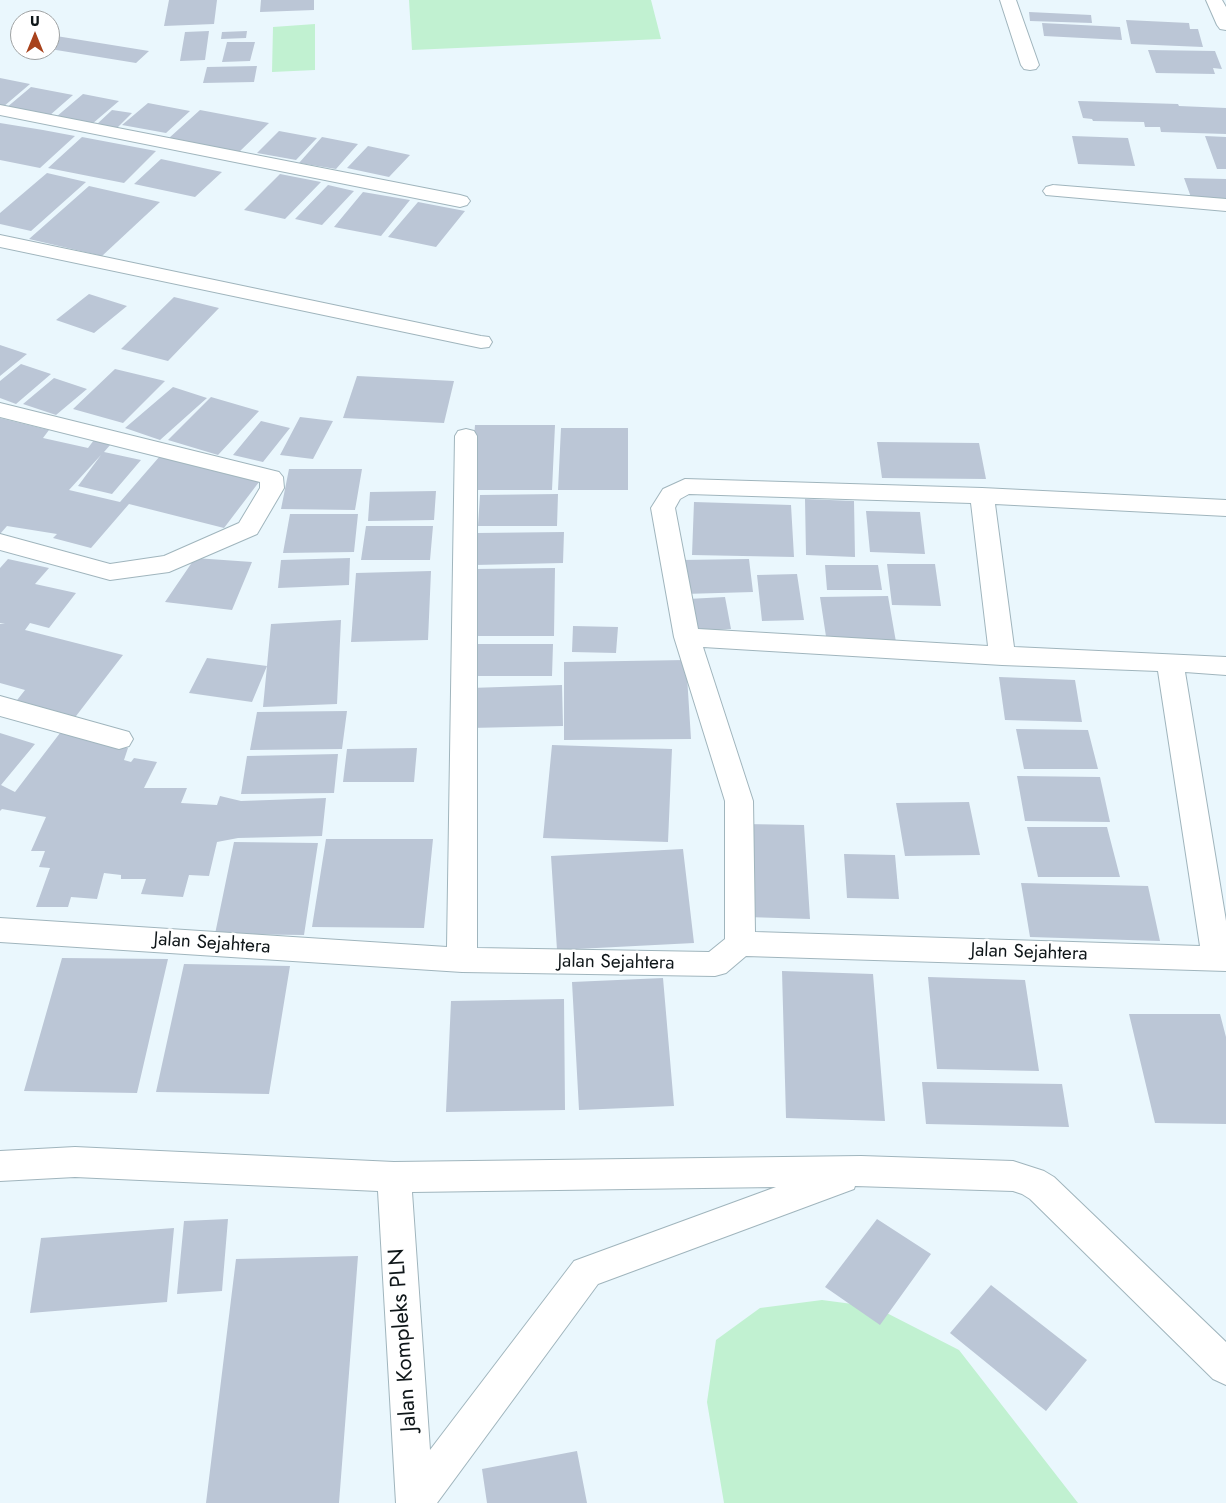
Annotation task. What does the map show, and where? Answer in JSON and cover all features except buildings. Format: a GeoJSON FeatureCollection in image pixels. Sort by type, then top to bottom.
{"type":"FeatureCollection","features":[{"type":"Feature","properties":{"kind":"street"},"geometry":{"type":"LineString","coordinates":[[1008,0],[1030,65]]}},
{"type":"Feature","properties":{"kind":"street"},"geometry":{"type":"LineString","coordinates":[[1214,0],[1226,25]]}},
{"type":"Feature","properties":{"kind":"street"},"geometry":{"type":"LineString","coordinates":[[0,110],[460,201]]}},
{"type":"Feature","properties":{"kind":"street"},"geometry":{"type":"LineString","coordinates":[[1053,192],[1226,205]]}},
{"type":"Feature","properties":{"kind":"street"},"geometry":{"type":"LineString","coordinates":[[0,242],[481,342]]}},
{"type":"Feature","properties":{"kind":"street"},"geometry":{"type":"LineString","coordinates":[[0,410],[271,477],[272,488],[248,528],[169,564],[110,572],[0,542]]}},
{"type":"Feature","properties":{"kind":"street"},"geometry":{"type":"LineString","coordinates":[[462,960],[466,436]]}},
{"type":"Feature","properties":{"kind":"street"},"geometry":{"type":"LineString","coordinates":[[740,944],[739,801],[687,637],[663,508],[671,494],[685,486],[982,496],[1226,508]]}},
{"type":"Feature","properties":{"kind":"street"},"geometry":{"type":"LineString","coordinates":[[982,496],[1002,656]]}},
{"type":"Feature","properties":{"kind":"street"},"geometry":{"type":"LineString","coordinates":[[687,637],[1002,656],[1226,666]]}},
{"type":"Feature","properties":{"kind":"street"},"geometry":{"type":"LineString","coordinates":[[1170,662],[1221,959]]}},
{"type":"Feature","properties":{"kind":"street"},"geometry":{"type":"LineString","coordinates":[[0,706],[119,739]]}},
{"type":"Feature","properties":{"kind":"street","name":"Jalan Sejahtera"},"geometry":{"type":"LineString","coordinates":[[0,930],[462,960],[715,964],[740,944],[1221,959]]}},
{"type":"Feature","properties":{"kind":"street"},"geometry":{"type":"LineString","coordinates":[[0,1166],[75,1162],[394,1177],[861,1171],[1013,1176],[1032,1182],[1042,1188],[1226,1368]]}},
{"type":"Feature","properties":{"kind":"street"},"geometry":{"type":"LineString","coordinates":[[415,1502],[586,1272],[861,1171]]}},
{"type":"Feature","properties":{"kind":"street","name":"Jalan Kompleks PLN"},"geometry":{"type":"LineString","coordinates":[[394,1177],[415,1502]]}},
{"type":"Feature","properties":{"kind":"green space"},"geometry":{"type":"Polygon","coordinates":[[[409,0],[651,0],[661,39],[412,50],[409,0]]]}},
{"type":"Feature","properties":{"kind":"green space"},"geometry":{"type":"Polygon","coordinates":[[[315,24],[315,70],[272,72],[273,27],[315,24]]]}},
{"type":"Feature","properties":{"kind":"green space"},"geometry":{"type":"Polygon","coordinates":[[[822,1300],[875,1307],[959,1350],[1078,1503],[724,1503],[707,1402],[716,1340],[760,1308],[822,1300]]]}}]}
